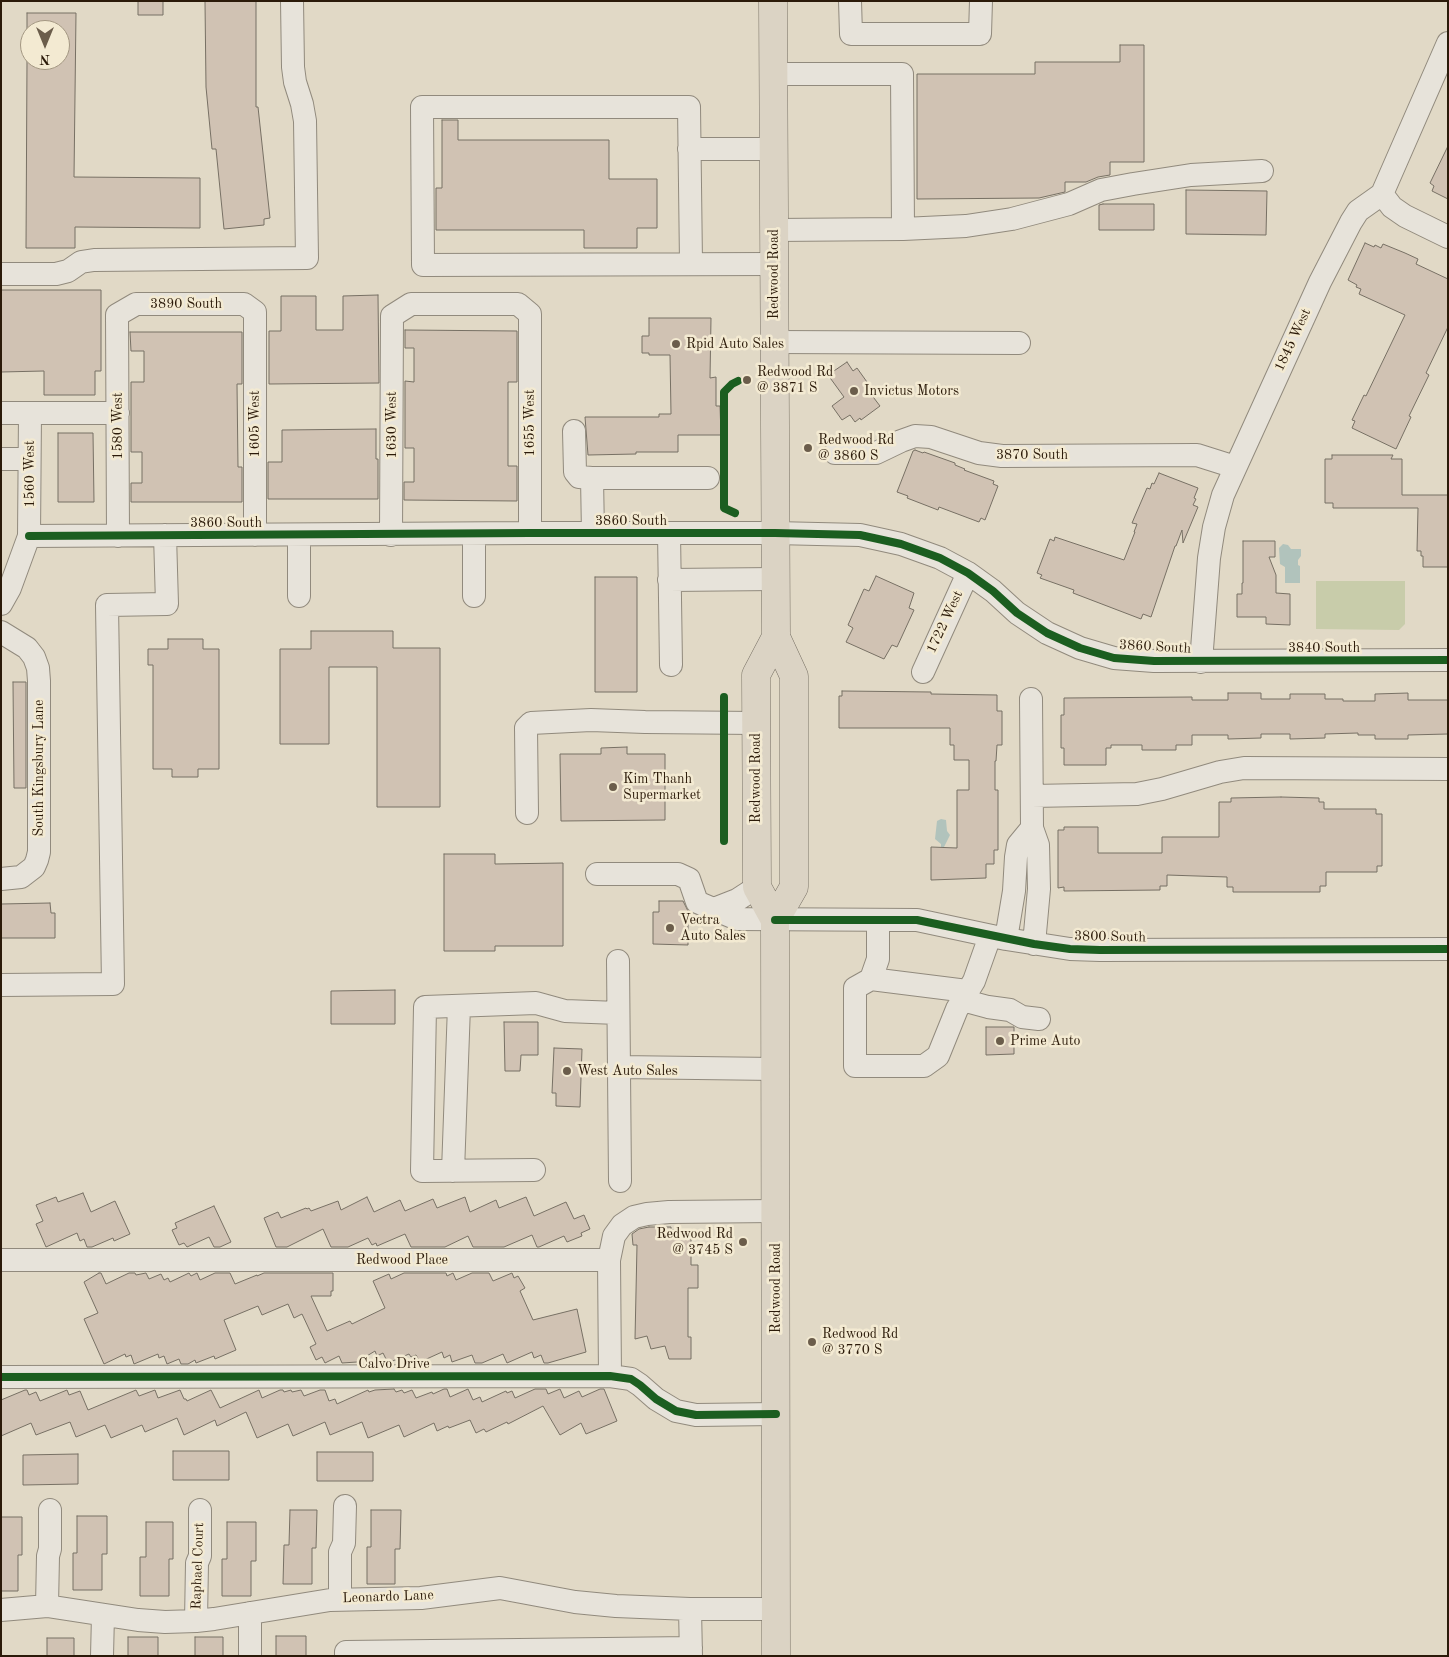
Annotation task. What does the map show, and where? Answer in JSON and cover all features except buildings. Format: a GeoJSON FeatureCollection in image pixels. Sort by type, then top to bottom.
{"type":"FeatureCollection","features":[{"type":"Feature","properties":{"kind":"main road","name":"Redwood Road"},"geometry":{"type":"LineString","coordinates":[[773,1],[776,637],[794,676],[794,888],[775,920]]}},
{"type":"Feature","properties":{"kind":"main road","name":"Redwood Road"},"geometry":{"type":"LineString","coordinates":[[776,637],[756,675],[757,887],[775,920],[776,1656]]}},
{"type":"Feature","properties":{"kind":"street"},"geometry":{"type":"LineString","coordinates":[[1,274],[56,274],[68,271],[81,262],[94,260],[307,258],[305,121],[293,67],[292,1]]}},
{"type":"Feature","properties":{"kind":"street"},"geometry":{"type":"LineString","coordinates":[[850,1],[851,34],[980,34],[981,1]]}},
{"type":"Feature","properties":{"kind":"street","name":"1845 West"},"geometry":{"type":"LineString","coordinates":[[1201,662],[1209,558],[1214,527],[1223,495],[1320,282],[1351,222],[1358,212],[1382,194],[1448,43]]}},
{"type":"Feature","properties":{"kind":"street"},"geometry":{"type":"LineString","coordinates":[[773,74],[902,74],[903,229]]}},
{"type":"Feature","properties":{"kind":"street"},"geometry":{"type":"LineString","coordinates":[[691,263],[689,107],[422,106],[423,265],[774,264]]}},
{"type":"Feature","properties":{"kind":"street"},"geometry":{"type":"LineString","coordinates":[[689,149],[774,149]]}},
{"type":"Feature","properties":{"kind":"street"},"geometry":{"type":"LineString","coordinates":[[774,230],[903,229],[966,226],[1012,219],[1069,204],[1101,190],[1132,184],[1191,175],[1262,171]]}},
{"type":"Feature","properties":{"kind":"street"},"geometry":{"type":"LineString","coordinates":[[1382,194],[1392,207],[1405,216],[1448,237]]}},
{"type":"Feature","properties":{"kind":"street","name":"3890 South"},"geometry":{"type":"LineString","coordinates":[[117,316],[136,304],[244,304],[255,312]]}},
{"type":"Feature","properties":{"kind":"street","name":"1655 West"},"geometry":{"type":"LineString","coordinates":[[392,316],[411,304],[518,304],[530,314],[530,533]]}},
{"type":"Feature","properties":{"kind":"street","name":"1605 West"},"geometry":{"type":"LineString","coordinates":[[255,312],[255,535]]}},
{"type":"Feature","properties":{"kind":"street","name":"1580 West"},"geometry":{"type":"LineString","coordinates":[[117,316],[118,536]]}},
{"type":"Feature","properties":{"kind":"street","name":"1630 West"},"geometry":{"type":"LineString","coordinates":[[392,316],[392,534]]}},
{"type":"Feature","properties":{"kind":"street"},"geometry":{"type":"LineString","coordinates":[[774,342],[1019,343]]}},
{"type":"Feature","properties":{"kind":"street"},"geometry":{"type":"LineString","coordinates":[[1,413],[118,413]]}},
{"type":"Feature","properties":{"kind":"street","name":"1560 West"},"geometry":{"type":"LineString","coordinates":[[30,413],[30,536]]}},
{"type":"Feature","properties":{"kind":"street"},"geometry":{"type":"LineString","coordinates":[[574,431],[575,472],[579,478],[708,478]]}},
{"type":"Feature","properties":{"kind":"street","name":"3870 South"},"geometry":{"type":"LineString","coordinates":[[835,453],[876,453],[915,436],[930,437],[980,453],[1002,456],[1197,454],[1235,467]]}},
{"type":"Feature","properties":{"kind":"street"},"geometry":{"type":"LineString","coordinates":[[1,459],[30,459]]}},
{"type":"Feature","properties":{"kind":"street"},"geometry":{"type":"LineString","coordinates":[[592,478],[593,533]]}},
{"type":"Feature","properties":{"kind":"street","name":"3860 South"},"geometry":{"type":"LineString","coordinates":[[30,536],[530,533],[860,535],[901,544],[940,558],[968,573],[993,591],[1017,613],[1047,633],[1080,648],[1114,658],[1201,662]]}},
{"type":"Feature","properties":{"kind":"street"},"geometry":{"type":"LineString","coordinates":[[669,533],[671,666]]}},
{"type":"Feature","properties":{"kind":"street"},"geometry":{"type":"LineString","coordinates":[[474,534],[474,596]]}},
{"type":"Feature","properties":{"kind":"street"},"geometry":{"type":"LineString","coordinates":[[1,985],[113,984],[107,605],[167,604],[165,535]]}},
{"type":"Feature","properties":{"kind":"street"},"geometry":{"type":"LineString","coordinates":[[299,535],[300,596]]}},
{"type":"Feature","properties":{"kind":"street"},"geometry":{"type":"LineString","coordinates":[[1,571],[30,536]]}},
{"type":"Feature","properties":{"kind":"street"},"geometry":{"type":"LineString","coordinates":[[1,604],[9,590],[30,536]]}},
{"type":"Feature","properties":{"kind":"street","name":"1722 West"},"geometry":{"type":"LineString","coordinates":[[922,672],[968,573]]}},
{"type":"Feature","properties":{"kind":"street"},"geometry":{"type":"LineString","coordinates":[[669,580],[775,579]]}},
{"type":"Feature","properties":{"kind":"street","name":"South Kingsbury Lane"},"geometry":{"type":"LineString","coordinates":[[1,632],[27,648],[34,656],[39,680],[37,860],[34,867],[21,877],[1,879]]}},
{"type":"Feature","properties":{"kind":"street","name":"3840 South"},"geometry":{"type":"LineString","coordinates":[[1201,662],[1448,660]]}},
{"type":"Feature","properties":{"kind":"street"},"geometry":{"type":"LineString","coordinates":[[1031,699],[1032,828],[1038,845],[1040,890],[1034,944]]}},
{"type":"Feature","properties":{"kind":"street"},"geometry":{"type":"LineString","coordinates":[[527,813],[526,728],[532,723],[592,720],[756,723]]}},
{"type":"Feature","properties":{"kind":"street"},"geometry":{"type":"LineString","coordinates":[[1032,796],[1136,794],[1162,789],[1220,772],[1244,768],[1448,769]]}},
{"type":"Feature","properties":{"kind":"street"},"geometry":{"type":"LineString","coordinates":[[1032,828],[1018,845],[1014,891],[998,937],[974,981],[965,996],[956,1009],[938,1056],[924,1066],[855,1066],[855,988],[871,979],[965,996],[988,1007],[1010,1010],[1022,1017],[1039,1019]]}},
{"type":"Feature","properties":{"kind":"street","name":"3800 South"},"geometry":{"type":"LineString","coordinates":[[597,874],[678,874],[689,879],[697,902],[737,919],[918,920],[1034,944],[1070,949],[1448,949]]}},
{"type":"Feature","properties":{"kind":"street"},"geometry":{"type":"LineString","coordinates":[[714,910],[737,900],[757,887]]}},
{"type":"Feature","properties":{"kind":"street"},"geometry":{"type":"LineString","coordinates":[[871,979],[878,959],[878,920]]}},
{"type":"Feature","properties":{"kind":"street"},"geometry":{"type":"LineString","coordinates":[[618,961],[620,1181]]}},
{"type":"Feature","properties":{"kind":"street"},"geometry":{"type":"LineString","coordinates":[[534,1170],[422,1171],[425,1007],[536,1003],[565,1011],[618,1013]]}},
{"type":"Feature","properties":{"kind":"street"},"geometry":{"type":"LineString","coordinates":[[453,1171],[459,1006]]}},
{"type":"Feature","properties":{"kind":"street"},"geometry":{"type":"LineString","coordinates":[[619,1066],[775,1069]]}},
{"type":"Feature","properties":{"kind":"street"},"geometry":{"type":"LineString","coordinates":[[610,1376],[609,1260],[614,1236],[622,1225],[634,1217],[647,1214],[776,1210]]}},
{"type":"Feature","properties":{"kind":"street","name":"Redwood Place"},"geometry":{"type":"LineString","coordinates":[[1,1260],[609,1260]]}},
{"type":"Feature","properties":{"kind":"street","name":"Calvo Drive"},"geometry":{"type":"LineString","coordinates":[[1,1377],[610,1376],[631,1379],[656,1400],[676,1411],[696,1415],[776,1414]]}},
{"type":"Feature","properties":{"kind":"street"},"geometry":{"type":"LineString","coordinates":[[340,1599],[340,1552],[344,1544],[345,1506]]}},
{"type":"Feature","properties":{"kind":"street"},"geometry":{"type":"LineString","coordinates":[[47,1606],[50,1510]]}},
{"type":"Feature","properties":{"kind":"street","name":"Raphael Court"},"geometry":{"type":"LineString","coordinates":[[196,1621],[197,1563],[200,1556],[200,1510]]}},
{"type":"Feature","properties":{"kind":"street","name":"Leonardo Lane"},"geometry":{"type":"LineString","coordinates":[[1,1610],[47,1606],[138,1620],[165,1622],[196,1621],[340,1599],[421,1598],[500,1588],[575,1602],[690,1609],[776,1609]]}},
{"type":"Feature","properties":{"kind":"street"},"geometry":{"type":"LineString","coordinates":[[346,1656],[346,1652],[691,1652],[690,1609]]}},
{"type":"Feature","properties":{"kind":"street"},"geometry":{"type":"LineString","coordinates":[[250,1613],[250,1656]]}},
{"type":"Feature","properties":{"kind":"street"},"geometry":{"type":"LineString","coordinates":[[102,1656],[103,1615]]}},
{"type":"Feature","properties":{"kind":"green space"},"geometry":{"type":"Polygon","coordinates":[[[1316,581],[1405,581],[1405,624],[1399,630],[1316,629],[1316,581]]]}},
{"type":"Feature","properties":{"kind":"shaded area"},"geometry":{"type":"Polygon","coordinates":[[[1283,544],[1288,545],[1291,549],[1301,549],[1301,556],[1298,560],[1300,583],[1285,583],[1285,567],[1280,564],[1279,548],[1283,544]]]}},
{"type":"Feature","properties":{"kind":"shaded area"},"geometry":{"type":"Polygon","coordinates":[[[941,819],[946,820],[947,831],[950,835],[944,847],[941,847],[941,844],[935,839],[937,821],[941,819]]]}},
{"type":"Feature","properties":{"kind":"cycle path"},"geometry":{"type":"LineString","coordinates":[[735,513],[724,508],[724,392],[738,381]]}},
{"type":"Feature","properties":{"kind":"cycle path"},"geometry":{"type":"LineString","coordinates":[[29,536],[530,533],[860,535],[901,544],[940,558],[968,573],[993,591],[1017,613],[1047,633],[1080,648],[1114,658],[1154,661],[1448,660]]}},
{"type":"Feature","properties":{"kind":"cycle path"},"geometry":{"type":"LineString","coordinates":[[724,697],[724,841]]}},
{"type":"Feature","properties":{"kind":"cycle path"},"geometry":{"type":"LineString","coordinates":[[775,920],[917,920],[1034,944],[1070,949],[1448,949]]}},
{"type":"Feature","properties":{"kind":"cycle path"},"geometry":{"type":"LineString","coordinates":[[1,1377],[610,1376],[631,1379],[656,1399],[676,1411],[696,1415],[776,1414]]}},
{"type":"Feature","properties":{"kind":"place","name":"Rpid Auto Sales"},"geometry":{"type":"Point","coordinates":[676,344]}},
{"type":"Feature","properties":{"kind":"place","name":"Redwood Rd @ 3871 S"},"geometry":{"type":"Point","coordinates":[747,380]}},
{"type":"Feature","properties":{"kind":"place","name":"Invictus Motors"},"geometry":{"type":"Point","coordinates":[854,391]}},
{"type":"Feature","properties":{"kind":"place","name":"Redwood Rd @ 3860 S"},"geometry":{"type":"Point","coordinates":[808,448]}},
{"type":"Feature","properties":{"kind":"place","name":"Kim Thanh Supermarket"},"geometry":{"type":"Point","coordinates":[613,787]}},
{"type":"Feature","properties":{"kind":"place","name":"Vectra Auto Sales"},"geometry":{"type":"Point","coordinates":[670,928]}},
{"type":"Feature","properties":{"kind":"place","name":"Prime Auto"},"geometry":{"type":"Point","coordinates":[1000,1041]}},
{"type":"Feature","properties":{"kind":"place","name":"West Auto Sales"},"geometry":{"type":"Point","coordinates":[567,1071]}},
{"type":"Feature","properties":{"kind":"place","name":"Redwood Rd @ 3745 S"},"geometry":{"type":"Point","coordinates":[743,1242]}},
{"type":"Feature","properties":{"kind":"place","name":"Redwood Rd @ 3770 S"},"geometry":{"type":"Point","coordinates":[812,1342]}}]}
